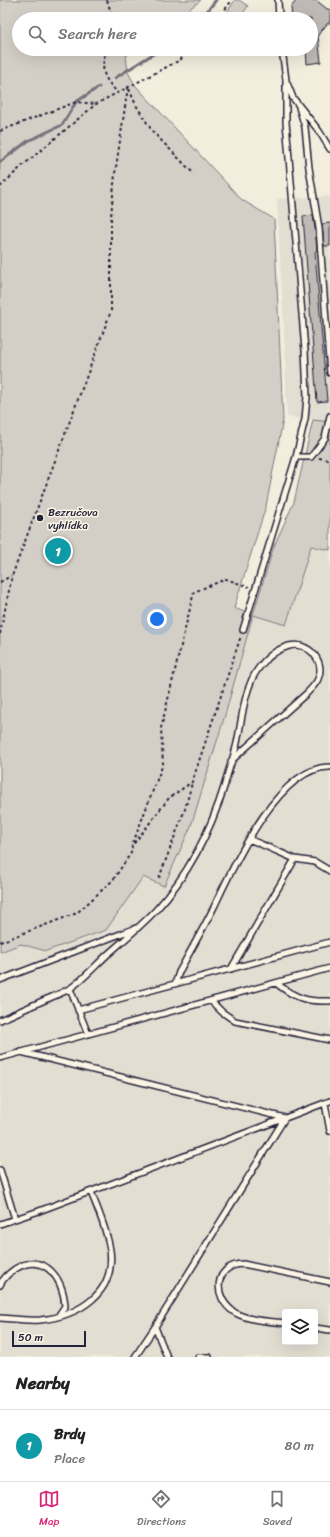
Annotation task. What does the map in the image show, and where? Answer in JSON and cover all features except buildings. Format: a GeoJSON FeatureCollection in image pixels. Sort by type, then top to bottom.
{"type":"FeatureCollection","features":[{"type":"Feature","properties":{"kind":"lane"},"geometry":{"type":"LineString","coordinates":[[278,0],[279,12]]}},
{"type":"Feature","properties":{"kind":"lane"},"geometry":{"type":"LineString","coordinates":[[243,630],[296,457],[305,419],[306,390],[303,323],[286,122],[286,80],[283,56]]}},
{"type":"Feature","properties":{"kind":"lane"},"geometry":{"type":"LineString","coordinates":[[286,80],[293,98],[319,131],[330,149]]}},
{"type":"Feature","properties":{"kind":"lane"},"geometry":{"type":"LineString","coordinates":[[299,107],[305,126],[319,228],[330,373]]}},
{"type":"Feature","properties":{"kind":"lane"},"geometry":{"type":"LineString","coordinates":[[296,457],[311,457],[325,438],[330,416]]}},
{"type":"Feature","properties":{"kind":"lane"},"geometry":{"type":"LineString","coordinates":[[0,1020],[70,989],[139,926],[173,890],[195,855],[216,812],[231,761],[237,744],[248,691],[257,670],[272,655],[287,646],[299,646],[311,651],[320,664],[318,681],[307,693],[231,761]]}},
{"type":"Feature","properties":{"kind":"lane"},"geometry":{"type":"LineString","coordinates":[[175,984],[179,972],[240,854],[272,804],[294,782],[310,771],[322,767],[330,767]]}},
{"type":"Feature","properties":{"kind":"lane"},"geometry":{"type":"LineString","coordinates":[[249,839],[295,859],[315,862],[330,871]]}},
{"type":"Feature","properties":{"kind":"lane"},"geometry":{"type":"LineString","coordinates":[[231,969],[295,859]]}},
{"type":"Feature","properties":{"kind":"lane"},"geometry":{"type":"LineString","coordinates":[[0,980],[139,926]]}},
{"type":"Feature","properties":{"kind":"lane"},"geometry":{"type":"LineString","coordinates":[[78,1010],[330,942]]}},
{"type":"Feature","properties":{"kind":"lane"},"geometry":{"type":"LineString","coordinates":[[0,1058],[330,968]]}},
{"type":"Feature","properties":{"kind":"lane"},"geometry":{"type":"LineString","coordinates":[[276,983],[288,993],[300,998],[314,1001],[330,1001]]}},
{"type":"Feature","properties":{"kind":"lane"},"geometry":{"type":"LineString","coordinates":[[70,989],[88,1034]]}},
{"type":"Feature","properties":{"kind":"lane"},"geometry":{"type":"LineString","coordinates":[[211,1001],[226,1015],[240,1022],[330,1040]]}},
{"type":"Feature","properties":{"kind":"lane"},"geometry":{"type":"LineString","coordinates":[[21,1052],[285,1118]]}},
{"type":"Feature","properties":{"kind":"lane"},"geometry":{"type":"LineString","coordinates":[[0,1224],[91,1192],[327,1102],[330,1131]]}},
{"type":"Feature","properties":{"kind":"lane"},"geometry":{"type":"LineString","coordinates":[[135,1357],[285,1118]]}},
{"type":"Feature","properties":{"kind":"lane"},"geometry":{"type":"LineString","coordinates":[[0,1170],[15,1219]]}},
{"type":"Feature","properties":{"kind":"lane"},"geometry":{"type":"LineString","coordinates":[[0,1318],[41,1320],[58,1316],[89,1303],[100,1292],[107,1276],[110,1250],[102,1220],[91,1192]]}},
{"type":"Feature","properties":{"kind":"lane"},"geometry":{"type":"LineString","coordinates":[[0,1285],[4,1278],[17,1268],[32,1263],[42,1265],[54,1274],[63,1291],[64,1308],[58,1316]]}},
{"type":"Feature","properties":{"kind":"lane"},"geometry":{"type":"LineString","coordinates":[[282,1323],[246,1317],[228,1307],[220,1295],[218,1288],[219,1280],[224,1272],[234,1266],[243,1264],[330,1282]]}},
{"type":"Feature","properties":{"kind":"lane"},"geometry":{"type":"LineString","coordinates":[[155,1327],[167,1357]]}},
{"type":"Feature","properties":{"kind":"lane"},"geometry":{"type":"LineString","coordinates":[[318,1328],[330,1330]]}},
{"type":"Feature","properties":{"kind":"lane"},"geometry":{"type":"LineString","coordinates":[[198,1357],[209,1357]]}},
{"type":"Feature","properties":{"kind":"path"},"geometry":{"type":"LineString","coordinates":[[107,0],[111,12]]}},
{"type":"Feature","properties":{"kind":"path"},"geometry":{"type":"LineString","coordinates":[[223,12],[232,0]]}},
{"type":"Feature","properties":{"kind":"path"},"geometry":{"type":"LineString","coordinates":[[104,56],[104,76],[117,92]]}},
{"type":"Feature","properties":{"kind":"path"},"geometry":{"type":"LineString","coordinates":[[0,187],[96,104],[180,60],[184,56]]}},
{"type":"Feature","properties":{"kind":"path"},"geometry":{"type":"LineString","coordinates":[[128,87],[136,105],[152,131],[194,174]]}},
{"type":"Feature","properties":{"kind":"path"},"geometry":{"type":"LineString","coordinates":[[0,634],[12,576],[111,311],[111,216],[115,174],[128,87]]}},
{"type":"Feature","properties":{"kind":"path"},"geometry":{"type":"LineString","coordinates":[[0,131],[76,102],[96,104]]}},
{"type":"Feature","properties":{"kind":"path"},"geometry":{"type":"LineString","coordinates":[[311,457],[330,460]]}},
{"type":"Feature","properties":{"kind":"path"},"geometry":{"type":"LineString","coordinates":[[0,582],[12,576]]}},
{"type":"Feature","properties":{"kind":"path"},"geometry":{"type":"LineString","coordinates":[[0,942],[77,913],[113,880],[131,853],[132,846],[163,764],[160,728],[194,592],[226,579],[255,589]]}},
{"type":"Feature","properties":{"kind":"path"},"geometry":{"type":"LineString","coordinates":[[159,878],[185,809],[192,782],[243,630]]}},
{"type":"Feature","properties":{"kind":"path"},"geometry":{"type":"LineString","coordinates":[[132,846],[168,798],[192,782]]}},
{"type":"Feature","properties":{"kind":"shaded area"},"geometry":{"type":"Polygon","coordinates":[[[0,0],[201,0],[185,12],[12,12],[12,56],[126,56],[128,72],[135,85],[242,200],[274,219],[283,420],[266,506],[234,608],[253,615],[225,715],[191,826],[164,886],[143,877],[106,930],[46,951],[21,944],[0,952],[0,0]]]}},
{"type":"Feature","properties":{"kind":"shaded area"},"geometry":{"type":"Polygon","coordinates":[[[235,0],[239,0],[248,6],[244,12],[227,12],[235,0]]]}},
{"type":"Feature","properties":{"kind":"shaded area"},"geometry":{"type":"Polygon","coordinates":[[[330,196],[330,422],[287,417],[277,199],[330,196]]]}},
{"type":"Feature","properties":{"kind":"shaded area"},"geometry":{"type":"Polygon","coordinates":[[[313,420],[330,422],[330,550],[311,546],[286,625],[253,615],[274,546],[294,502],[313,420]]]}},
{"type":"Feature","properties":{"kind":"shaded area"},"geometry":{"type":"Polygon","coordinates":[[[311,546],[330,550],[330,1357],[0,1357],[0,952],[21,944],[46,951],[106,930],[143,877],[164,886],[239,663],[253,615],[286,625],[311,546]]]}},
{"type":"Feature","properties":{"kind":"waterway"},"geometry":{"type":"LineString","coordinates":[[207,12],[216,0]]}},
{"type":"Feature","properties":{"kind":"waterway"},"geometry":{"type":"LineString","coordinates":[[115,78],[150,56]]}},
{"type":"Feature","properties":{"kind":"waterway"},"geometry":{"type":"LineString","coordinates":[[0,162],[28,141],[62,125],[76,102],[99,87]]}},
{"type":"Feature","properties":{"kind":"place","name":"Bezručova vyhlídka"},"geometry":{"type":"Point","coordinates":[40,518]}},
{"type":"Feature","properties":{"kind":"place","name":"Brdy"},"geometry":{"type":"Point","coordinates":[58,551]}}]}
